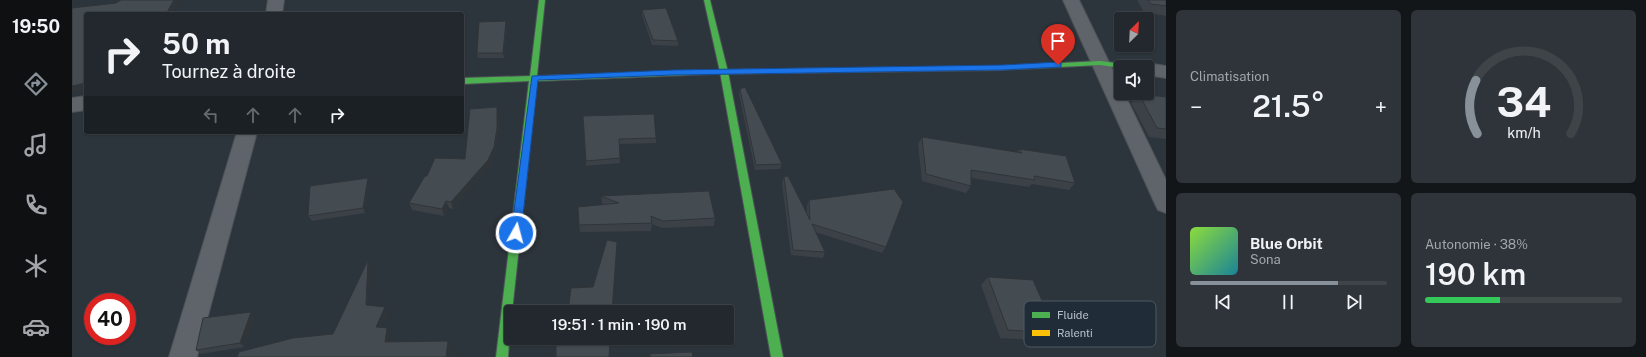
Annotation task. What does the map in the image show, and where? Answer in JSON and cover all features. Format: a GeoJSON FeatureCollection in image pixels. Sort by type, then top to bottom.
{"type":"FeatureCollection","features":[{"type":"Feature","properties":{"kind":"street"},"geometry":{"type":"LineString","coordinates":[[274,12],[276,0]]}},
{"type":"Feature","properties":{"kind":"street"},"geometry":{"type":"LineString","coordinates":[[502,357],[535,78],[542,0]]}},
{"type":"Feature","properties":{"kind":"street"},"geometry":{"type":"LineString","coordinates":[[707,0],[724,72],[777,357]]}},
{"type":"Feature","properties":{"kind":"street"},"geometry":{"type":"LineString","coordinates":[[1072,0],[1166,204]]}},
{"type":"Feature","properties":{"kind":"street"},"geometry":{"type":"LineString","coordinates":[[464,81],[724,72],[1003,68],[1100,63],[1114,65]]}},
{"type":"Feature","properties":{"kind":"street"},"geometry":{"type":"LineString","coordinates":[[1154,70],[1166,72]]}},
{"type":"Feature","properties":{"kind":"street"},"geometry":{"type":"LineString","coordinates":[[72,105],[84,103]]}},
{"type":"Feature","properties":{"kind":"street"},"geometry":{"type":"LineString","coordinates":[[183,357],[246,134]]}},
{"type":"Feature","properties":{"kind":"building"},"geometry":{"type":"Polygon","coordinates":[[[121,0],[174,0],[167,12],[84,12],[84,83],[72,86],[72,8],[116,3],[121,0]]]}},
{"type":"Feature","properties":{"kind":"building"},"geometry":{"type":"Polygon","coordinates":[[[1148,0],[1166,0],[1166,6],[1151,4],[1148,0]]]}},
{"type":"Feature","properties":{"kind":"building"},"geometry":{"type":"Polygon","coordinates":[[[666,8],[678,41],[653,40],[642,10],[666,8]]]}},
{"type":"Feature","properties":{"kind":"building"},"geometry":{"type":"Polygon","coordinates":[[[506,21],[503,53],[477,53],[479,22],[506,21]]]}},
{"type":"Feature","properties":{"kind":"building"},"geometry":{"type":"Polygon","coordinates":[[[745,87],[782,164],[756,165],[740,89],[745,87]]]}},
{"type":"Feature","properties":{"kind":"building"},"geometry":{"type":"Polygon","coordinates":[[[1154,96],[1166,97],[1166,129],[1157,128],[1142,100],[1154,100],[1154,96]]]}},
{"type":"Feature","properties":{"kind":"building"},"geometry":{"type":"Polygon","coordinates":[[[497,107],[497,128],[494,147],[488,160],[451,202],[446,201],[442,209],[409,203],[425,176],[427,176],[435,158],[465,159],[470,109],[497,107]]]}},
{"type":"Feature","properties":{"kind":"building"},"geometry":{"type":"Polygon","coordinates":[[[654,114],[656,138],[619,139],[620,158],[586,161],[583,116],[654,114]]]}},
{"type":"Feature","properties":{"kind":"building"},"geometry":{"type":"Polygon","coordinates":[[[922,137],[1022,153],[1019,149],[1066,156],[1075,183],[1034,176],[1035,180],[971,170],[971,186],[926,174],[922,137]]]}},
{"type":"Feature","properties":{"kind":"building"},"geometry":{"type":"Polygon","coordinates":[[[788,176],[810,220],[809,200],[894,189],[903,202],[886,247],[812,224],[825,252],[793,250],[784,177],[788,176]]]}},
{"type":"Feature","properties":{"kind":"building"},"geometry":{"type":"Polygon","coordinates":[[[368,178],[363,208],[308,216],[310,186],[368,178]]]}},
{"type":"Feature","properties":{"kind":"building"},"geometry":{"type":"Polygon","coordinates":[[[709,191],[715,218],[663,221],[651,216],[652,223],[579,225],[578,207],[619,203],[601,196],[709,191]]]}},
{"type":"Feature","properties":{"kind":"building"},"geometry":{"type":"Polygon","coordinates":[[[607,240],[617,242],[612,305],[569,305],[571,288],[593,287],[607,240]]]}},
{"type":"Feature","properties":{"kind":"building"},"geometry":{"type":"Polygon","coordinates":[[[368,260],[366,305],[385,307],[376,327],[387,328],[385,342],[448,341],[446,357],[237,357],[239,352],[293,338],[333,334],[368,260]]]}},
{"type":"Feature","properties":{"kind":"building"},"geometry":{"type":"Polygon","coordinates":[[[988,277],[1033,280],[1042,301],[1024,301],[1024,331],[1008,330],[988,277]]]}},
{"type":"Feature","properties":{"kind":"building"},"geometry":{"type":"Polygon","coordinates":[[[251,312],[240,343],[196,350],[203,318],[251,312]]]}},
{"type":"Feature","properties":{"kind":"building"},"geometry":{"type":"Polygon","coordinates":[[[556,345],[610,345],[609,357],[556,357],[556,345]]]}},
{"type":"Feature","properties":{"kind":"building"},"geometry":{"type":"Polygon","coordinates":[[[692,352],[693,357],[650,357],[650,354],[692,352]]]}},
{"type":"Feature","properties":{"kind":"traffic: fast"},"geometry":{"type":"LineString","coordinates":[[502,357],[542,0]]}},
{"type":"Feature","properties":{"kind":"traffic: fast"},"geometry":{"type":"LineString","coordinates":[[707,0],[724,72],[777,357]]}},
{"type":"Feature","properties":{"kind":"traffic: fast"},"geometry":{"type":"LineString","coordinates":[[1000,68],[1100,63],[1114,65]]}},
{"type":"Feature","properties":{"kind":"traffic: fast"},"geometry":{"type":"LineString","coordinates":[[464,81],[714,72]]}},
{"type":"Feature","properties":{"kind":"traffic: slow"},"geometry":{"type":"LineString","coordinates":[[714,72],[1000,68]]}},
{"type":"Feature","properties":{"kind":"route"},"geometry":{"type":"LineString","coordinates":[[516,233],[535,78],[673,72],[1003,68],[1058,65]]}}]}
